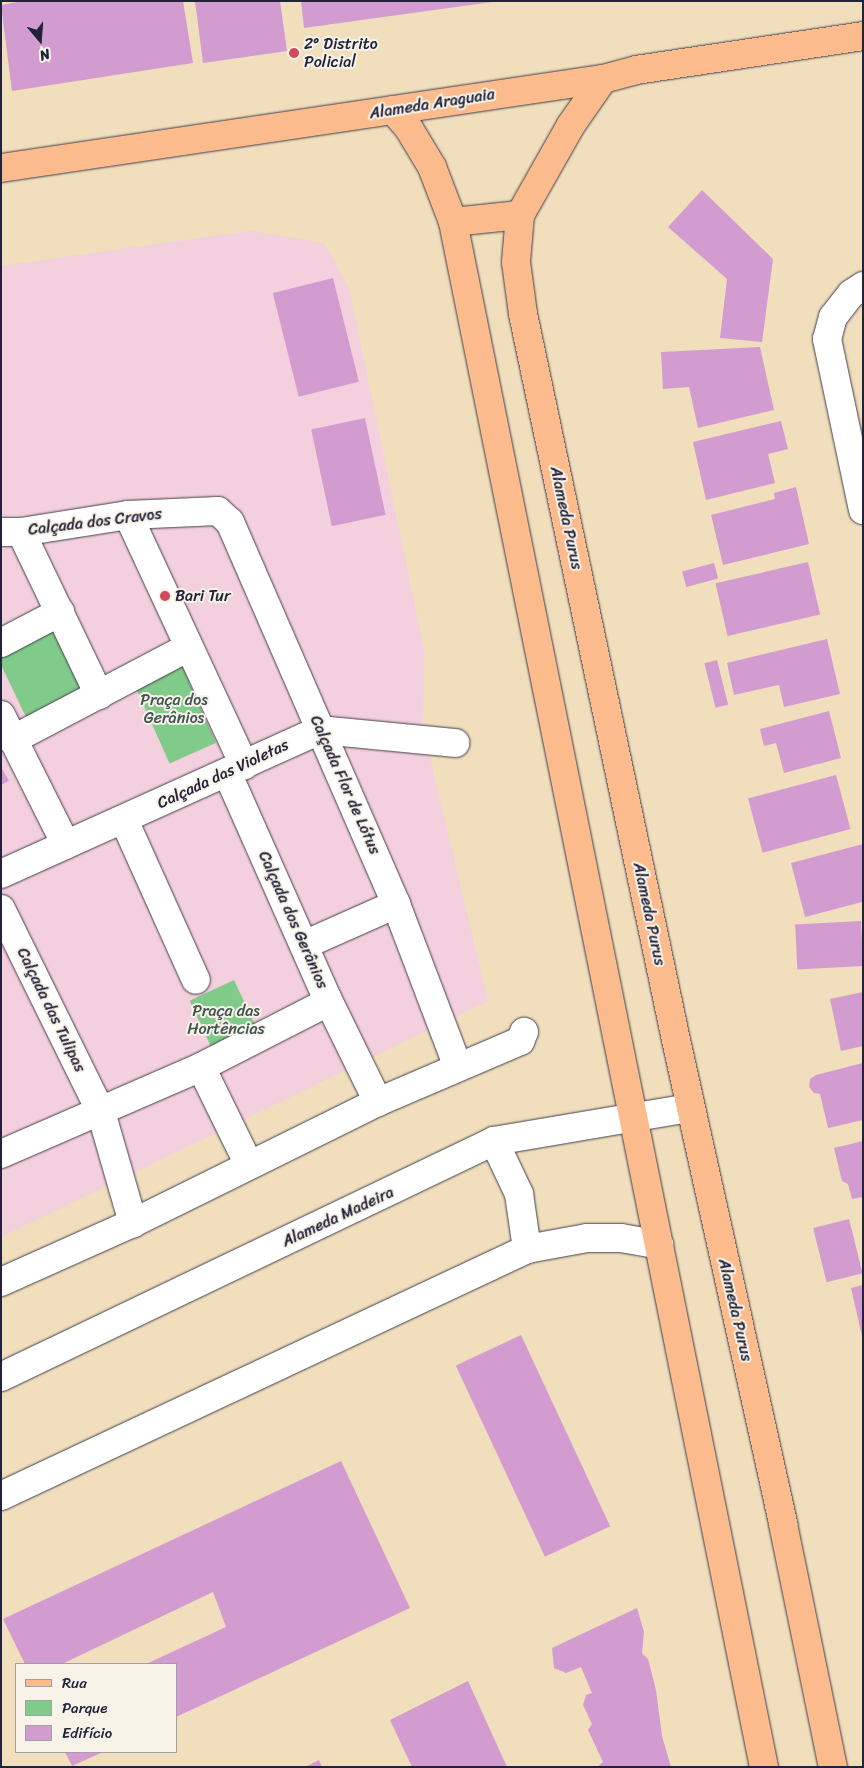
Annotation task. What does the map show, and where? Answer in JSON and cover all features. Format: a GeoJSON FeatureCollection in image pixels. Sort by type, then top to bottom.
{"type":"FeatureCollection","features":[{"type":"Feature","properties":{"kind":"main road","name":"Alameda Araguaia"},"geometry":{"type":"LineString","coordinates":[[1,168],[603,79],[636,70],[863,36]]}},
{"type":"Feature","properties":{"kind":"main road","name":"Alameda Purus"},"geometry":{"type":"LineString","coordinates":[[603,79],[570,125],[520,215],[516,262],[523,314],[690,1108],[783,1524],[833,1767]]}},
{"type":"Feature","properties":{"kind":"main road"},"geometry":{"type":"LineString","coordinates":[[393,110],[408,126],[432,167],[453,222],[764,1767]]}},
{"type":"Feature","properties":{"kind":"main road"},"geometry":{"type":"LineString","coordinates":[[453,222],[520,215]]}},
{"type":"Feature","properties":{"kind":"street"},"geometry":{"type":"LineString","coordinates":[[863,286],[851,294],[833,317],[827,339],[863,510]]}},
{"type":"Feature","properties":{"kind":"street","name":"Calçada dos Cravos"},"geometry":{"type":"LineString","coordinates":[[11,532],[128,515],[218,511]]}},
{"type":"Feature","properties":{"kind":"street","name":"Calçada Flor de Lótus"},"geometry":{"type":"LineString","coordinates":[[218,511],[230,522],[396,904],[458,1067]]}},
{"type":"Feature","properties":{"kind":"street","name":"Calçada dos Gerânios"},"geometry":{"type":"LineString","coordinates":[[1,1154],[201,1067],[323,1007],[328,998],[304,945],[187,648],[128,515]]}},
{"type":"Feature","properties":{"kind":"street"},"geometry":{"type":"LineString","coordinates":[[11,532],[60,612],[98,695]]}},
{"type":"Feature","properties":{"kind":"street"},"geometry":{"type":"LineString","coordinates":[[1,643],[60,612]]}},
{"type":"Feature","properties":{"kind":"street"},"geometry":{"type":"LineString","coordinates":[[12,740],[187,648]]}},
{"type":"Feature","properties":{"kind":"street"},"geometry":{"type":"LineString","coordinates":[[1,715],[66,845]]}},
{"type":"Feature","properties":{"kind":"street"},"geometry":{"type":"LineString","coordinates":[[320,730],[455,743]]}},
{"type":"Feature","properties":{"kind":"street","name":"Calçada das Violetas"},"geometry":{"type":"LineString","coordinates":[[1,874],[320,730]]}},
{"type":"Feature","properties":{"kind":"street"},"geometry":{"type":"LineString","coordinates":[[124,820],[196,980]]}},
{"type":"Feature","properties":{"kind":"street"},"geometry":{"type":"LineString","coordinates":[[304,945],[396,904]]}},
{"type":"Feature","properties":{"kind":"street","name":"Calçada das Tulipas"},"geometry":{"type":"LineString","coordinates":[[1,909],[101,1112],[133,1223]]}},
{"type":"Feature","properties":{"kind":"street"},"geometry":{"type":"LineString","coordinates":[[328,998],[378,1102]]}},
{"type":"Feature","properties":{"kind":"street"},"geometry":{"type":"LineString","coordinates":[[1,1282],[133,1223],[378,1102],[520,1041],[524,1032]]}},
{"type":"Feature","properties":{"kind":"street"},"geometry":{"type":"LineString","coordinates":[[201,1067],[249,1165]]}},
{"type":"Feature","properties":{"kind":"street","name":"Alameda Madeira"},"geometry":{"type":"LineString","coordinates":[[4,1369],[494,1142],[690,1108]]}},
{"type":"Feature","properties":{"kind":"street"},"geometry":{"type":"LineString","coordinates":[[494,1142],[519,1194],[527,1249]]}},
{"type":"Feature","properties":{"kind":"street"},"geometry":{"type":"LineString","coordinates":[[1,1496],[527,1249],[587,1238],[621,1238],[659,1245]]}},
{"type":"Feature","properties":{"kind":"shaded area"},"geometry":{"type":"Polygon","coordinates":[[[249,231],[324,243],[349,288],[424,650],[423,728],[488,1001],[1,1237],[1,266],[249,231]]]}},
{"type":"Feature","properties":{"kind":"green space"},"geometry":{"type":"Polygon","coordinates":[[[55,630],[83,690],[26,717],[1,665],[1,654],[55,630]]]}},
{"type":"Feature","properties":{"kind":"green space","name":"Praça dos Gerânios"},"geometry":{"type":"Polygon","coordinates":[[[182,666],[216,743],[170,763],[135,687],[182,666]]]}},
{"type":"Feature","properties":{"kind":"green space","name":"Praça das Hortências"},"geometry":{"type":"Polygon","coordinates":[[[234,980],[259,1034],[215,1055],[190,1001],[234,980]]]}},
{"type":"Feature","properties":{"kind":"building"},"geometry":{"type":"Polygon","coordinates":[[[23,1],[183,1],[193,63],[12,91],[1,5],[23,1]]]}},
{"type":"Feature","properties":{"kind":"building"},"geometry":{"type":"Polygon","coordinates":[[[195,1],[280,1],[287,51],[203,63],[195,1]]]}},
{"type":"Feature","properties":{"kind":"building"},"geometry":{"type":"Polygon","coordinates":[[[301,1],[492,1],[492,2],[304,28],[301,1]]]}},
{"type":"Feature","properties":{"kind":"building"},"geometry":{"type":"Polygon","coordinates":[[[702,190],[773,259],[762,342],[720,338],[727,279],[668,227],[702,190]]]}},
{"type":"Feature","properties":{"kind":"building"},"geometry":{"type":"Polygon","coordinates":[[[333,278],[359,382],[299,397],[273,293],[333,278]]]}},
{"type":"Feature","properties":{"kind":"building"},"geometry":{"type":"Polygon","coordinates":[[[760,347],[774,410],[698,428],[689,387],[663,389],[661,352],[760,347]]]}},
{"type":"Feature","properties":{"kind":"building"},"geometry":{"type":"Polygon","coordinates":[[[365,418],[386,515],[332,526],[311,429],[365,418]]]}},
{"type":"Feature","properties":{"kind":"building"},"geometry":{"type":"Polygon","coordinates":[[[781,421],[788,449],[768,454],[775,483],[706,500],[693,442],[781,421]]]}},
{"type":"Feature","properties":{"kind":"building"},"geometry":{"type":"Polygon","coordinates":[[[796,487],[809,544],[723,565],[711,515],[775,499],[774,493],[796,487]]]}},
{"type":"Feature","properties":{"kind":"building"},"geometry":{"type":"Polygon","coordinates":[[[808,562],[820,615],[728,636],[715,583],[808,562]]]}},
{"type":"Feature","properties":{"kind":"building"},"geometry":{"type":"Polygon","coordinates":[[[714,563],[718,578],[686,587],[682,572],[714,563]]]}},
{"type":"Feature","properties":{"kind":"building"},"geometry":{"type":"Polygon","coordinates":[[[827,639],[840,694],[784,707],[779,685],[734,695],[727,663],[827,639]]]}},
{"type":"Feature","properties":{"kind":"building"},"geometry":{"type":"Polygon","coordinates":[[[717,660],[728,705],[716,708],[704,663],[717,660]]]}},
{"type":"Feature","properties":{"kind":"building"},"geometry":{"type":"Polygon","coordinates":[[[829,711],[841,758],[784,773],[776,743],[764,746],[760,729],[829,711]]]}},
{"type":"Feature","properties":{"kind":"building"},"geometry":{"type":"Polygon","coordinates":[[[1,767],[9,781],[1,785],[1,767]]]}},
{"type":"Feature","properties":{"kind":"building"},"geometry":{"type":"Polygon","coordinates":[[[836,775],[850,829],[763,853],[748,799],[836,775]]]}},
{"type":"Feature","properties":{"kind":"building"},"geometry":{"type":"Polygon","coordinates":[[[863,844],[862,902],[805,917],[791,863],[863,844]]]}},
{"type":"Feature","properties":{"kind":"building"},"geometry":{"type":"Polygon","coordinates":[[[861,921],[863,966],[797,969],[795,924],[861,921]]]}},
{"type":"Feature","properties":{"kind":"building"},"geometry":{"type":"Polygon","coordinates":[[[863,992],[863,1046],[841,1051],[830,999],[863,992]]]}},
{"type":"Feature","properties":{"kind":"building"},"geometry":{"type":"Polygon","coordinates":[[[863,1063],[863,1120],[828,1128],[820,1094],[814,1093],[809,1087],[810,1079],[816,1075],[863,1063]]]}},
{"type":"Feature","properties":{"kind":"building"},"geometry":{"type":"Polygon","coordinates":[[[863,1141],[863,1197],[852,1199],[848,1184],[842,1181],[834,1148],[863,1141]]]}},
{"type":"Feature","properties":{"kind":"building"},"geometry":{"type":"Polygon","coordinates":[[[849,1219],[863,1273],[827,1282],[813,1228],[849,1219]]]}},
{"type":"Feature","properties":{"kind":"building"},"geometry":{"type":"Polygon","coordinates":[[[863,1285],[863,1336],[862,1336],[851,1288],[863,1285]]]}},
{"type":"Feature","properties":{"kind":"building"},"geometry":{"type":"Polygon","coordinates":[[[521,1335],[610,1526],[545,1557],[456,1365],[521,1335]]]}},
{"type":"Feature","properties":{"kind":"building"},"geometry":{"type":"Polygon","coordinates":[[[341,1461],[410,1608],[178,1716],[178,1663],[148,1663],[226,1627],[213,1592],[64,1663],[25,1663],[3,1619],[341,1461]]]}},
{"type":"Feature","properties":{"kind":"building"},"geometry":{"type":"Polygon","coordinates":[[[637,1608],[644,1632],[642,1653],[648,1659],[656,1690],[662,1736],[671,1767],[597,1767],[603,1762],[588,1730],[592,1724],[583,1705],[586,1695],[592,1693],[581,1667],[566,1673],[554,1668],[552,1648],[637,1608]]]}},
{"type":"Feature","properties":{"kind":"building"},"geometry":{"type":"Polygon","coordinates":[[[468,1681],[507,1767],[412,1767],[390,1720],[468,1681]]]}},
{"type":"Feature","properties":{"kind":"building"},"geometry":{"type":"Polygon","coordinates":[[[66,1753],[101,1753],[72,1766],[66,1753]]]}},
{"type":"Feature","properties":{"kind":"building"},"geometry":{"type":"Polygon","coordinates":[[[319,1760],[322,1767],[305,1767],[319,1760]]]}},
{"type":"Feature","properties":{"kind":"place","name":"2º Distrito Policial"},"geometry":{"type":"Point","coordinates":[294,53]}},
{"type":"Feature","properties":{"kind":"place","name":"Bari Tur"},"geometry":{"type":"Point","coordinates":[165,596]}}]}
